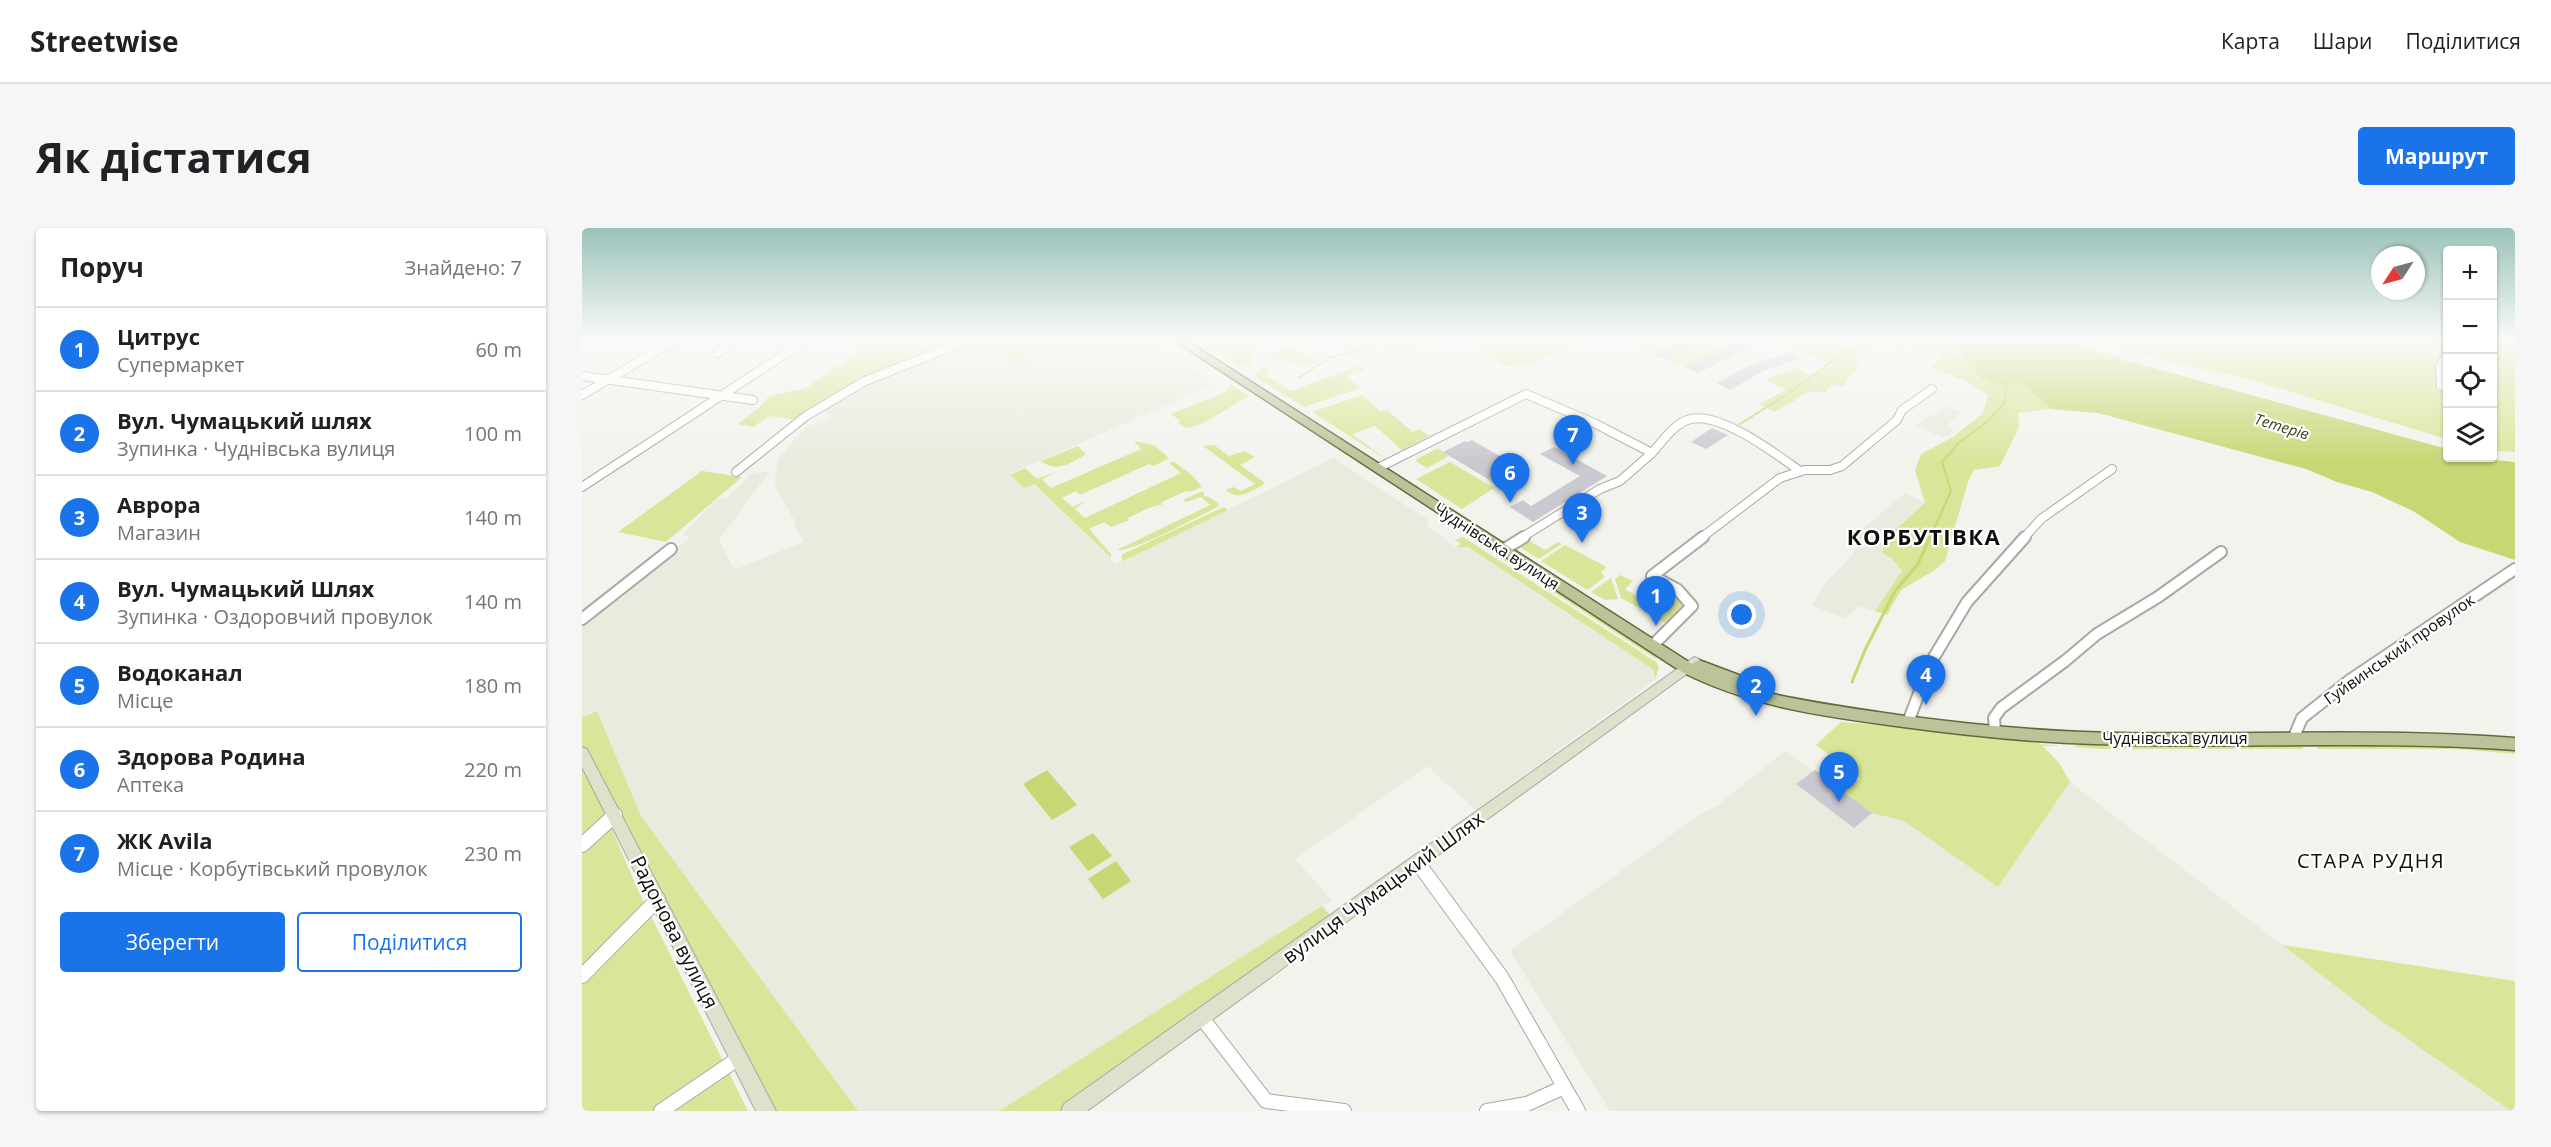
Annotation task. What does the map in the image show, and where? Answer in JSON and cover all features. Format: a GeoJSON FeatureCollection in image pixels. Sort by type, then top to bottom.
{"type":"FeatureCollection","features":[{"type":"Feature","properties":{"kind":"main road","name":"Чуднівська вулиця"},"geometry":{"type":"LineString","coordinates":[[1242,380],[1379,467]]}},
{"type":"Feature","properties":{"kind":"main road","name":"Чуднівська вулиця"},"geometry":{"type":"LineString","coordinates":[[1246,380],[1505,549],[1690,665],[1836,711],[1995,732],[2121,739],[2442,738],[2515,744]]}},
{"type":"Feature","properties":{"kind":"street"},"geometry":{"type":"LineString","coordinates":[[582,395],[608,380]]}},
{"type":"Feature","properties":{"kind":"street"},"geometry":{"type":"LineString","coordinates":[[609,380],[753,400]]}},
{"type":"Feature","properties":{"kind":"street"},"geometry":{"type":"LineString","coordinates":[[582,487],[746,380]]}},
{"type":"Feature","properties":{"kind":"street"},"geometry":{"type":"LineString","coordinates":[[736,472],[806,416],[867,380]]}},
{"type":"Feature","properties":{"kind":"street"},"geometry":{"type":"LineString","coordinates":[[2440,380],[2441,386]]}},
{"type":"Feature","properties":{"kind":"street"},"geometry":{"type":"LineString","coordinates":[[1654,644],[1692,606],[1678,590],[1652,576],[1780,478],[1800,471],[1830,470],[1842,466],[1897,420],[1902,410],[1932,389]]}},
{"type":"Feature","properties":{"kind":"street"},"geometry":{"type":"LineString","coordinates":[[1379,467],[1526,394],[1594,423],[1652,453]]}},
{"type":"Feature","properties":{"kind":"street"},"geometry":{"type":"LineString","coordinates":[[1505,549],[1600,489],[1620,481],[1688,420],[1702,418],[1718,424],[1753,440],[1800,471]]}},
{"type":"Feature","properties":{"kind":"street"},"geometry":{"type":"LineString","coordinates":[[1908,722],[1931,662],[1967,602],[2041,519],[2112,469]]}},
{"type":"Feature","properties":{"kind":"street"},"geometry":{"type":"LineString","coordinates":[[582,619],[671,549]]}},
{"type":"Feature","properties":{"kind":"street"},"geometry":{"type":"LineString","coordinates":[[1995,732],[1994,718],[2001,708],[2066,661],[2097,634],[2158,597],[2221,552]]}},
{"type":"Feature","properties":{"kind":"street","name":"Гуйвинський провулок"},"geometry":{"type":"LineString","coordinates":[[2294,737],[2302,718],[2350,680],[2515,569]]}},
{"type":"Feature","properties":{"kind":"street","name":"вулиця Чумацький Шлях"},"geometry":{"type":"LineString","coordinates":[[1071,1111],[1690,665]]}},
{"type":"Feature","properties":{"kind":"street","name":"Радонова вулиця"},"geometry":{"type":"LineString","coordinates":[[583,755],[766,1111]]}},
{"type":"Feature","properties":{"kind":"street"},"geometry":{"type":"LineString","coordinates":[[582,845],[615,815]]}},
{"type":"Feature","properties":{"kind":"street"},"geometry":{"type":"LineString","coordinates":[[1418,863],[1502,978],[1578,1111]]}},
{"type":"Feature","properties":{"kind":"street"},"geometry":{"type":"LineString","coordinates":[[582,976],[658,899]]}},
{"type":"Feature","properties":{"kind":"street"},"geometry":{"type":"LineString","coordinates":[[1202,1018],[1266,1101],[1344,1111]]}},
{"type":"Feature","properties":{"kind":"street"},"geometry":{"type":"LineString","coordinates":[[661,1111],[739,1058]]}},
{"type":"Feature","properties":{"kind":"street"},"geometry":{"type":"LineString","coordinates":[[1487,1111],[1549,1097],[1564,1087]]}},
{"type":"Feature","properties":{"kind":"shaded area"},"geometry":{"type":"Polygon","coordinates":[[[817,380],[867,380],[801,420],[769,416],[753,427],[738,424],[761,406],[769,396],[806,388],[817,380]]]}},
{"type":"Feature","properties":{"kind":"shaded area"},"geometry":{"type":"Polygon","coordinates":[[[1209,380],[1215,384],[1009,474],[1024,488],[1033,484],[1116,564],[1334,458],[1428,520],[1428,526],[1455,547],[1468,547],[1654,670],[1655,680],[1476,810],[1427,766],[1295,859],[1332,900],[999,1111],[858,1111],[641,816],[597,711],[583,717],[582,625],[690,537],[682,535],[717,499],[726,499],[752,473],[769,472],[719,540],[734,570],[804,542],[776,488],[778,460],[806,427],[831,417],[822,409],[866,382],[1209,380]]]}},
{"type":"Feature","properties":{"kind":"shaded area"},"geometry":{"type":"Polygon","coordinates":[[[1261,380],[1274,380],[1291,391],[1320,380],[1351,380],[1360,388],[1304,407],[1261,380]]]}},
{"type":"Feature","properties":{"kind":"shaded area"},"geometry":{"type":"Polygon","coordinates":[[[1768,380],[1847,380],[1844,387],[1835,384],[1826,389],[1827,392],[1807,392],[1794,400],[1796,402],[1775,412],[1759,404],[1786,390],[1768,380]]]}},
{"type":"Feature","properties":{"kind":"shaded area"},"geometry":{"type":"Polygon","coordinates":[[[1964,380],[2016,380],[2051,409],[2018,413],[2019,427],[2000,466],[1974,470],[1968,482],[1945,561],[1935,570],[1901,590],[1887,615],[1875,611],[1902,571],[1891,558],[1882,553],[1886,538],[1925,503],[1915,470],[1921,454],[1953,437],[1983,413],[1988,395],[1964,380]]]}},
{"type":"Feature","properties":{"kind":"shaded area"},"geometry":{"type":"Polygon","coordinates":[[[2252,380],[2443,380],[2443,438],[2252,380]]]}},
{"type":"Feature","properties":{"kind":"shaded area"},"geometry":{"type":"Polygon","coordinates":[[[2497,380],[2515,380],[2515,452],[2497,451],[2497,380]]]}},
{"type":"Feature","properties":{"kind":"shaded area"},"geometry":{"type":"Polygon","coordinates":[[[1230,384],[1249,396],[1210,419],[1186,428],[1178,423],[1180,421],[1171,414],[1226,392],[1230,384]]]}},
{"type":"Feature","properties":{"kind":"shaded area"},"geometry":{"type":"Polygon","coordinates":[[[1362,395],[1381,412],[1387,410],[1413,432],[1419,429],[1429,436],[1402,450],[1375,426],[1352,434],[1387,460],[1312,412],[1362,395]]]}},
{"type":"Feature","properties":{"kind":"shaded area"},"geometry":{"type":"Polygon","coordinates":[[[1949,406],[1962,412],[1947,424],[1955,432],[1943,438],[1915,425],[1949,406]]]}},
{"type":"Feature","properties":{"kind":"shaded area"},"geometry":{"type":"Polygon","coordinates":[[[1134,441],[1154,445],[1169,458],[1154,466],[1149,464],[1080,495],[1076,491],[1062,498],[1073,507],[1086,501],[1075,509],[1085,518],[1181,473],[1169,463],[1174,462],[1192,475],[1202,487],[1190,492],[1186,491],[1160,503],[1164,504],[1151,507],[1127,519],[1130,520],[1111,527],[1104,522],[1089,529],[1111,554],[1111,558],[1034,484],[1024,488],[1010,475],[1025,468],[1037,479],[1053,473],[1042,480],[1051,488],[1141,449],[1134,441]]]}},
{"type":"Feature","properties":{"kind":"shaded area"},"geometry":{"type":"Polygon","coordinates":[[[1214,445],[1229,456],[1244,451],[1255,457],[1240,465],[1264,482],[1263,485],[1249,493],[1239,495],[1225,490],[1233,487],[1241,491],[1255,484],[1203,446],[1214,445]]]}},
{"type":"Feature","properties":{"kind":"shaded area"},"geometry":{"type":"Polygon","coordinates":[[[1078,446],[1085,455],[1068,464],[1058,467],[1041,461],[1078,446]]]}},
{"type":"Feature","properties":{"kind":"shaded area"},"geometry":{"type":"Polygon","coordinates":[[[1438,448],[1449,456],[1427,468],[1416,461],[1417,459],[1438,448]]]}},
{"type":"Feature","properties":{"kind":"shaded area"},"geometry":{"type":"Polygon","coordinates":[[[1450,462],[1494,488],[1462,509],[1416,479],[1450,462]]]}},
{"type":"Feature","properties":{"kind":"shaded area"},"geometry":{"type":"Polygon","coordinates":[[[702,471],[742,477],[666,542],[618,532],[702,471]]]}},
{"type":"Feature","properties":{"kind":"shaded area"},"geometry":{"type":"Polygon","coordinates":[[[1202,491],[1204,496],[1219,504],[1217,507],[1151,540],[1117,550],[1210,505],[1201,497],[1186,502],[1183,500],[1202,491]]]}},
{"type":"Feature","properties":{"kind":"shaded area"},"geometry":{"type":"Polygon","coordinates":[[[1905,493],[1925,503],[1886,538],[1882,553],[1891,558],[1902,572],[1875,611],[1859,606],[1845,619],[1812,605],[1824,585],[1854,553],[1858,533],[1905,493]]]}},
{"type":"Feature","properties":{"kind":"shaded area"},"geometry":{"type":"Polygon","coordinates":[[[1224,507],[1228,510],[1123,561],[1121,556],[1123,554],[1224,507]]]}},
{"type":"Feature","properties":{"kind":"shaded area"},"geometry":{"type":"Polygon","coordinates":[[[1467,536],[1473,536],[1658,657],[1656,659],[1467,536]]]}},
{"type":"Feature","properties":{"kind":"shaded area"},"geometry":{"type":"Polygon","coordinates":[[[1463,537],[1656,662],[1659,667],[1655,680],[1654,670],[1468,547],[1455,547],[1461,544],[1455,540],[1463,537]]]}},
{"type":"Feature","properties":{"kind":"shaded area"},"geometry":{"type":"Polygon","coordinates":[[[1529,537],[1531,542],[1545,550],[1558,542],[1562,544],[1539,559],[1516,545],[1529,537]]]}},
{"type":"Feature","properties":{"kind":"shaded area"},"geometry":{"type":"Polygon","coordinates":[[[1565,545],[1605,566],[1601,572],[1605,577],[1587,590],[1541,561],[1565,545]]]}},
{"type":"Feature","properties":{"kind":"shaded area"},"geometry":{"type":"Polygon","coordinates":[[[1620,575],[1633,581],[1625,589],[1638,597],[1656,585],[1670,590],[1641,609],[1621,598],[1615,579],[1620,575]]]}},
{"type":"Feature","properties":{"kind":"shaded area"},"geometry":{"type":"Polygon","coordinates":[[[1611,578],[1618,599],[1605,600],[1591,592],[1611,578]]]}},
{"type":"Feature","properties":{"kind":"shaded area"},"geometry":{"type":"Polygon","coordinates":[[[1673,591],[1683,602],[1683,608],[1669,625],[1643,611],[1673,591]]]}},
{"type":"Feature","properties":{"kind":"shaded area"},"geometry":{"type":"Polygon","coordinates":[[[597,711],[641,816],[858,1111],[766,1111],[582,753],[582,715],[584,717],[597,711]]]}},
{"type":"Feature","properties":{"kind":"shaded area"},"geometry":{"type":"Polygon","coordinates":[[[1841,722],[2036,739],[2040,744],[2060,746],[2043,746],[2059,763],[2070,782],[1998,887],[1904,821],[1872,813],[1844,792],[1860,778],[1816,745],[1841,722]]]}},
{"type":"Feature","properties":{"kind":"shaded area"},"geometry":{"type":"Polygon","coordinates":[[[2078,745],[2301,746],[2303,749],[2074,747],[2078,745]]]}},
{"type":"Feature","properties":{"kind":"shaded area"},"geometry":{"type":"Polygon","coordinates":[[[2316,745],[2436,745],[2515,751],[2515,754],[2458,749],[2318,749],[2316,745]]]}},
{"type":"Feature","properties":{"kind":"shaded area"},"geometry":{"type":"Polygon","coordinates":[[[1785,751],[1872,812],[1904,821],[1998,887],[2070,782],[2376,1017],[2511,1111],[1610,1111],[1510,951],[1699,815],[1718,805],[1785,751]]]}},
{"type":"Feature","properties":{"kind":"shaded area"},"geometry":{"type":"Polygon","coordinates":[[[582,760],[638,890],[748,1111],[582,1111],[582,760]]]}},
{"type":"Feature","properties":{"kind":"shaded area"},"geometry":{"type":"Polygon","coordinates":[[[1322,906],[1336,921],[1071,1111],[999,1111],[1322,906]]]}},
{"type":"Feature","properties":{"kind":"shaded area"},"geometry":{"type":"Polygon","coordinates":[[[2282,945],[2515,981],[2515,1111],[2511,1111],[2376,1017],[2282,945]]]}},
{"type":"Feature","properties":{"kind":"water","name":"Тетерів"},"geometry":{"type":"Polygon","coordinates":[[[1985,380],[2198,380],[2443,448],[2443,462],[2497,462],[2497,460],[2515,462],[2515,560],[2460,542],[2413,511],[2372,492],[2337,482],[2306,469],[2098,413],[2051,409],[2020,382],[1995,384],[1985,380]]]}},
{"type":"Feature","properties":{"kind":"water"},"geometry":{"type":"Polygon","coordinates":[[[1047,770],[1077,805],[1052,820],[1023,784],[1047,770]]]}},
{"type":"Feature","properties":{"kind":"water"},"geometry":{"type":"Polygon","coordinates":[[[1093,833],[1112,856],[1088,871],[1069,847],[1093,833]]]}},
{"type":"Feature","properties":{"kind":"water"},"geometry":{"type":"Polygon","coordinates":[[[1116,861],[1131,881],[1103,899],[1088,879],[1116,861]]]}},
{"type":"Feature","properties":{"kind":"building"},"geometry":{"type":"Polygon","coordinates":[[[1722,380],[1747,380],[1730,390],[1717,383],[1722,380]]]}},
{"type":"Feature","properties":{"kind":"building"},"geometry":{"type":"Polygon","coordinates":[[[1712,428],[1728,435],[1706,449],[1691,442],[1712,428]]]}},
{"type":"Feature","properties":{"kind":"building"},"geometry":{"type":"Polygon","coordinates":[[[1472,440],[1522,469],[1496,484],[1443,452],[1472,440]]]}},
{"type":"Feature","properties":{"kind":"building"},"geometry":{"type":"Polygon","coordinates":[[[1554,447],[1607,476],[1533,522],[1510,507],[1523,500],[1531,506],[1580,476],[1540,454],[1554,447]]]}},
{"type":"Feature","properties":{"kind":"building"},"geometry":{"type":"Polygon","coordinates":[[[1815,770],[1872,813],[1854,828],[1796,784],[1815,770]]]}},
{"type":"Feature","properties":{"kind":"waterway"},"geometry":{"type":"LineString","coordinates":[[1740,424],[1806,380]]}},
{"type":"Feature","properties":{"kind":"waterway"},"geometry":{"type":"LineString","coordinates":[[1930,538],[1951,491],[1942,462],[1959,443],[1988,421],[2004,404],[2007,383]]}},
{"type":"Feature","properties":{"kind":"waterway"},"geometry":{"type":"LineString","coordinates":[[1852,682],[1865,650],[1895,591],[1918,564],[1930,537]]}},
{"type":"Feature","properties":{"kind":"place","name":"ЖК Avila"},"geometry":{"type":"Point","coordinates":[1573,465]}},
{"type":"Feature","properties":{"kind":"place","name":"Здорова Родина"},"geometry":{"type":"Point","coordinates":[1510,503]}},
{"type":"Feature","properties":{"kind":"place","name":"Аврора"},"geometry":{"type":"Point","coordinates":[1582,543]}},
{"type":"Feature","properties":{"kind":"place","name":"Цитрус"},"geometry":{"type":"Point","coordinates":[1656,626]}},
{"type":"Feature","properties":{"kind":"place","name":"Вул. Чумацький Шлях"},"geometry":{"type":"Point","coordinates":[1926,705]}},
{"type":"Feature","properties":{"kind":"place","name":"Вул. Чумацький шлях"},"geometry":{"type":"Point","coordinates":[1756,716]}},
{"type":"Feature","properties":{"kind":"place","name":"Водоканал"},"geometry":{"type":"Point","coordinates":[1839,802]}},
{"type":"Feature","properties":{"kind":"district","name":"КОРБУТІВКА"},"geometry":{"type":"Point","coordinates":[1924,536]}},
{"type":"Feature","properties":{"kind":"district","name":"СТАРА РУДНЯ"},"geometry":{"type":"Point","coordinates":[2371,860]}}]}
